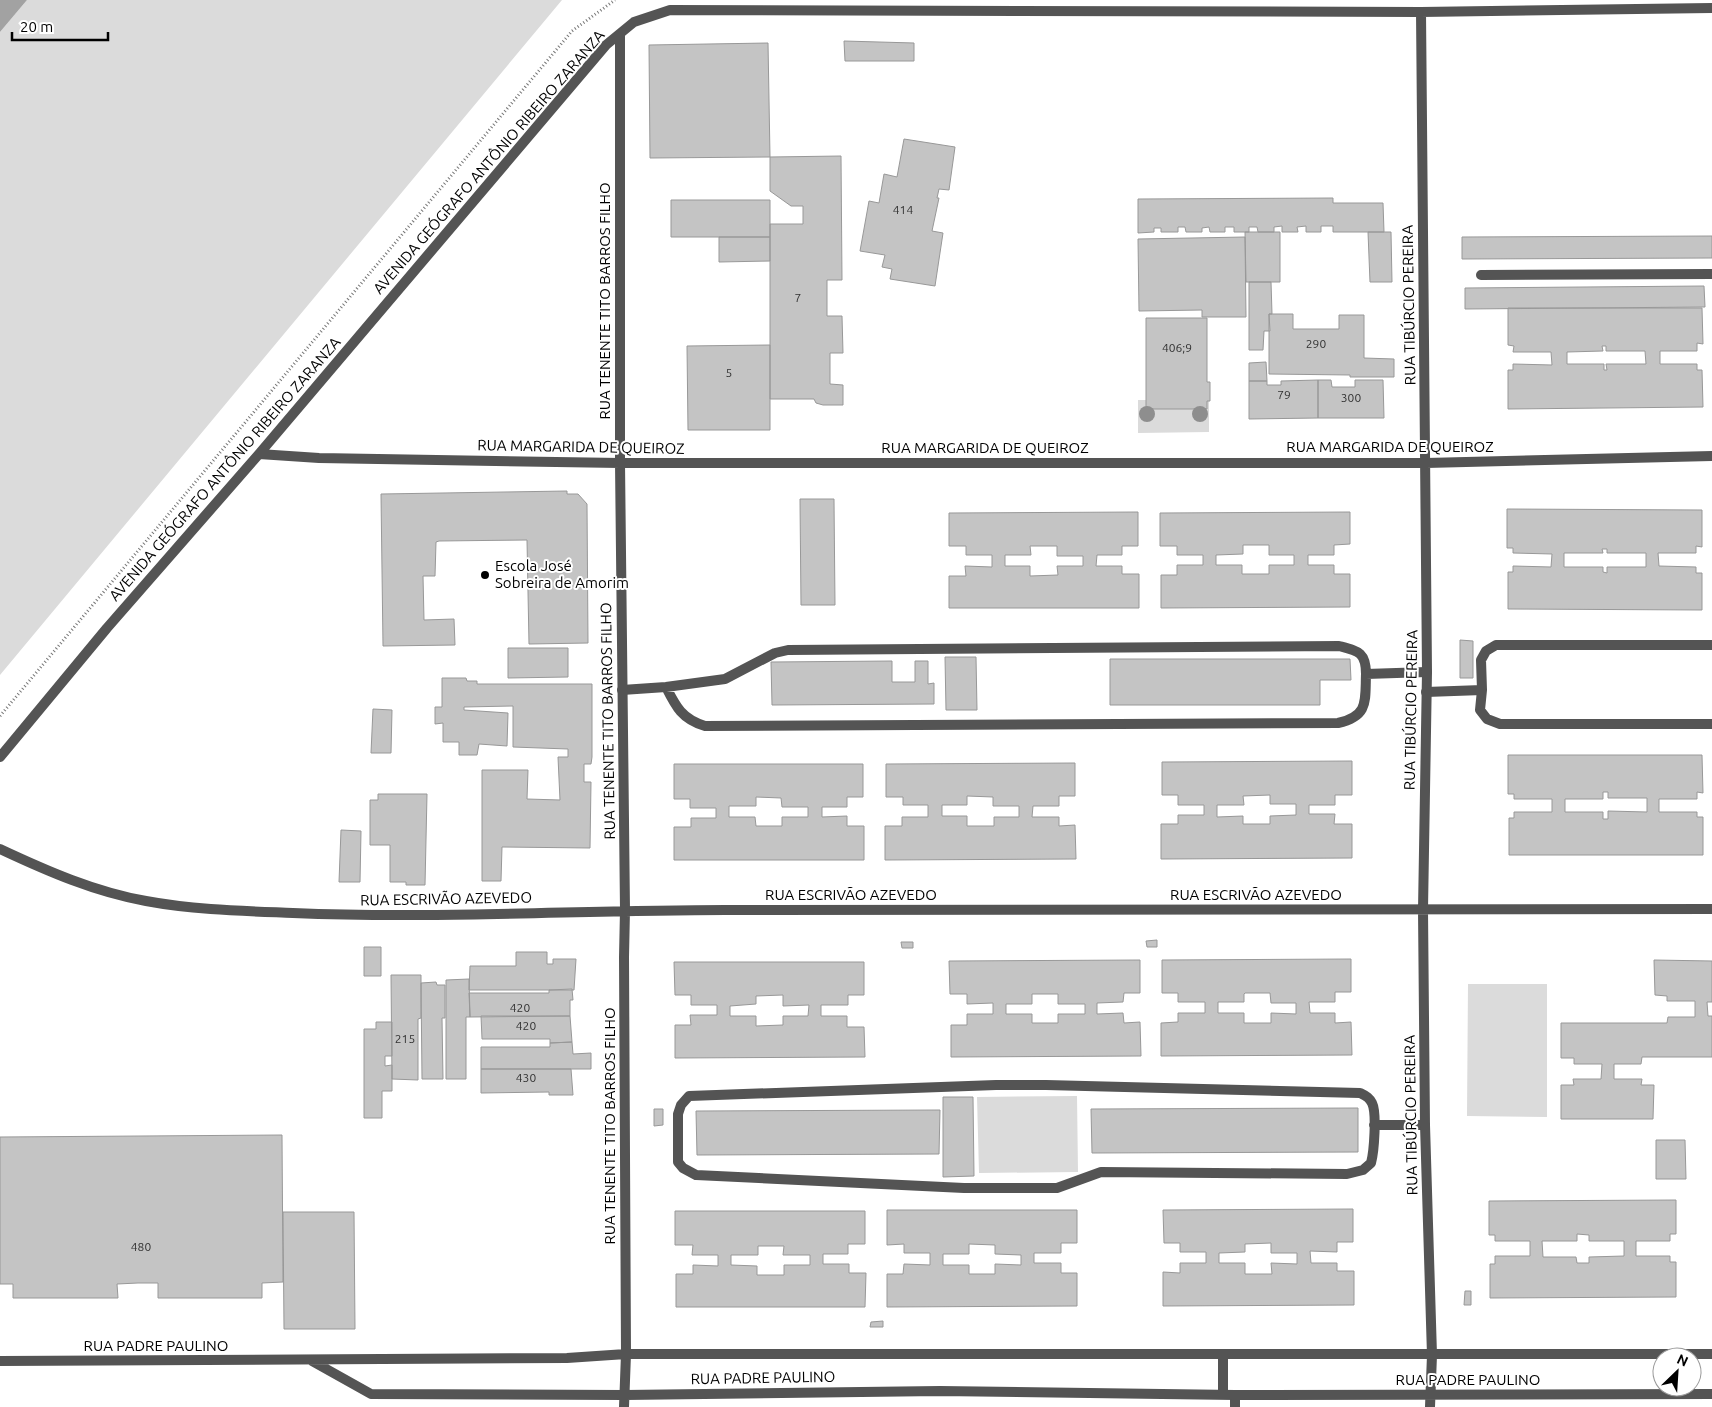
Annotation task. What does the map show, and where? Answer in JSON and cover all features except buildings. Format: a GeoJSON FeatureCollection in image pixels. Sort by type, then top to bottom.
{"type":"FeatureCollection","features":[{"type":"Feature","properties":{"kind":"street","name":"AVENIDA GEÓGRAFO ANTÔNIO RIBEIRO ZARANZA"},"geometry":{"type":"LineString","coordinates":[[0,757],[107,628],[259,454],[606,45],[634,22],[670,10],[1421,12],[1712,8]]}},
{"type":"Feature","properties":{"kind":"street","name":"RUA TIBÚRCIO PEREIRA"},"geometry":{"type":"LineString","coordinates":[[1421,12],[1427,672],[1423,910],[1425,1126],[1432,1355],[1430,1407]]}},
{"type":"Feature","properties":{"kind":"street","name":"RUA TENENTE TITO BARROS FILHO"},"geometry":{"type":"LineString","coordinates":[[620,34],[620,463],[625,910],[626,1354],[624,1407]]}},
{"type":"Feature","properties":{"kind":"street"},"geometry":{"type":"LineString","coordinates":[[1481,275],[1712,274]]}},
{"type":"Feature","properties":{"kind":"street","name":"RUA MARGARIDA DE QUEIROZ"},"geometry":{"type":"LineString","coordinates":[[259,454],[319,458],[620,463],[1426,463],[1712,456]]}},
{"type":"Feature","properties":{"kind":"street"},"geometry":{"type":"LineString","coordinates":[[1712,645],[1496,645],[1486,651],[1481,660],[1482,690],[1480,710],[1487,719],[1500,724],[1712,724]]}},
{"type":"Feature","properties":{"kind":"street"},"geometry":{"type":"LineString","coordinates":[[622,690],[666,687],[725,679],[775,653],[788,650],[1339,646],[1354,650],[1366,662],[1365,702],[1357,716],[1338,723],[705,726],[692,722],[683,715],[666,687]]}},
{"type":"Feature","properties":{"kind":"street"},"geometry":{"type":"LineString","coordinates":[[1366,674],[1427,672]]}},
{"type":"Feature","properties":{"kind":"street"},"geometry":{"type":"LineString","coordinates":[[1426,692],[1482,690]]}},
{"type":"Feature","properties":{"kind":"street","name":"RUA ESCRIVÃO AZEVEDO"},"geometry":{"type":"LineString","coordinates":[[0,849],[50,872],[101,890],[144,901],[190,907],[369,916],[625,910],[1712,909]]}},
{"type":"Feature","properties":{"kind":"street"},"geometry":{"type":"LineString","coordinates":[[996,1085],[1360,1093],[1367,1096],[1373,1105],[1374,1125],[1374,1152],[1371,1163],[1363,1170],[1347,1174],[1101,1172],[1058,1188],[964,1188],[696,1175],[678,1162],[678,1114],[681,1105],[689,1096],[996,1085]]}},
{"type":"Feature","properties":{"kind":"street"},"geometry":{"type":"LineString","coordinates":[[1374,1125],[1425,1126]]}},
{"type":"Feature","properties":{"kind":"street","name":"RUA PADRE PAULINO"},"geometry":{"type":"LineString","coordinates":[[0,1361],[312,1361],[567,1358],[626,1354],[1712,1354]]}},
{"type":"Feature","properties":{"kind":"street"},"geometry":{"type":"LineString","coordinates":[[1223,1354],[1223,1395]]}},
{"type":"Feature","properties":{"kind":"street","name":"RUA PADRE PAULINO"},"geometry":{"type":"LineString","coordinates":[[312,1361],[371,1394],[625,1395],[940,1391],[1223,1395],[1712,1394]]}},
{"type":"Feature","properties":{"kind":"street"},"geometry":{"type":"LineString","coordinates":[[1235,1395],[1235,1407]]}},
{"type":"Feature","properties":{"kind":"path"},"geometry":{"type":"LineString","coordinates":[[0,716],[572,31],[615,0]]}},
{"type":"Feature","properties":{"kind":"shaded area"},"geometry":{"type":"Polygon","coordinates":[[[0,0],[27,0],[0,32],[0,0]]]}},
{"type":"Feature","properties":{"kind":"shaded area"},"geometry":{"type":"Polygon","coordinates":[[[27,0],[562,0],[0,675],[0,32],[27,0]]]}},
{"type":"Feature","properties":{"kind":"shaded area"},"geometry":{"type":"Polygon","coordinates":[[[1138,400],[1209,400],[1209,432],[1138,433],[1138,400]]]}},
{"type":"Feature","properties":{"kind":"shaded area"},"geometry":{"type":"Polygon","coordinates":[[[1468,984],[1547,984],[1547,1117],[1467,1116],[1468,984]]]}},
{"type":"Feature","properties":{"kind":"shaded area"},"geometry":{"type":"Polygon","coordinates":[[[1077,1096],[1078,1172],[979,1173],[977,1097],[1077,1096]]]}},
{"type":"Feature","properties":{"kind":"place","name":"Escola José Sobreira de Amorim"},"geometry":{"type":"Point","coordinates":[485,575]}}]}
